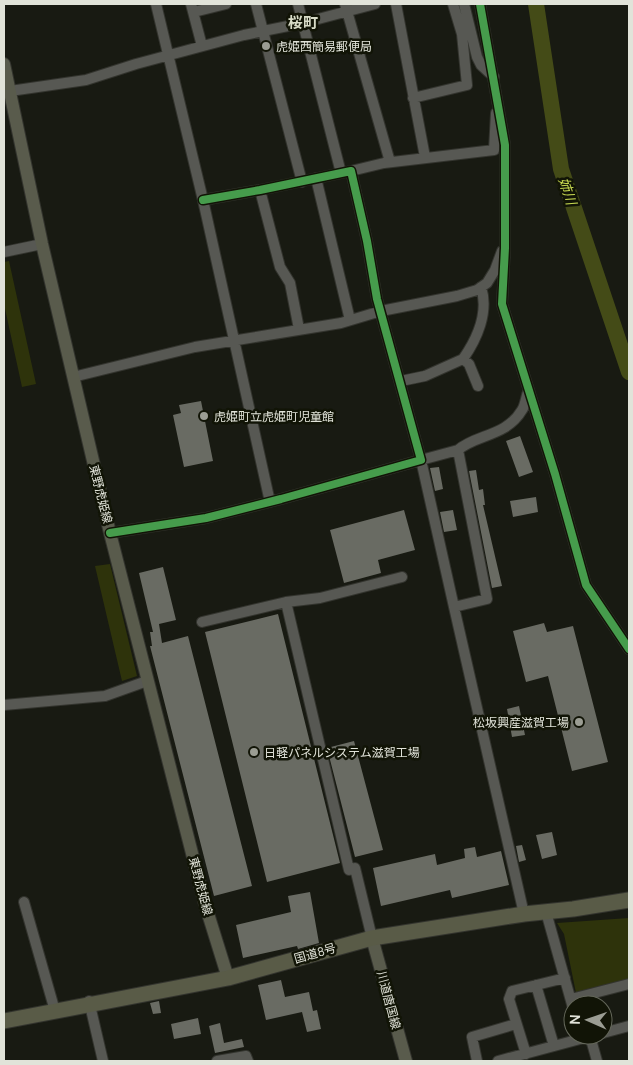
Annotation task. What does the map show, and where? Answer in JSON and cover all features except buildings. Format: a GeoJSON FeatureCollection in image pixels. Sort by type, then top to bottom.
{"type":"FeatureCollection","features":[{"type":"Feature","properties":{"kind":"highway","name":"国道8号"},"geometry":{"type":"LineString","coordinates":[[4,1021],[89,1002],[228,978],[372,938],[524,914],[629,900]]}},
{"type":"Feature","properties":{"kind":"main road","name":"東野虎姫線"},"geometry":{"type":"LineString","coordinates":[[4,64],[42,244],[110,533],[205,904],[228,978]]}},
{"type":"Feature","properties":{"kind":"main road","name":"川道唐国線"},"geometry":{"type":"LineString","coordinates":[[372,938],[406,1061]]}},
{"type":"Feature","properties":{"kind":"street"},"geometry":{"type":"LineString","coordinates":[[156,4],[203,200],[270,502]]}},
{"type":"Feature","properties":{"kind":"street"},"geometry":{"type":"LineString","coordinates":[[202,46],[193,8],[226,4]]}},
{"type":"Feature","properties":{"kind":"street"},"geometry":{"type":"LineString","coordinates":[[256,4],[302,182]]}},
{"type":"Feature","properties":{"kind":"street"},"geometry":{"type":"LineString","coordinates":[[298,4],[304,22],[325,116],[346,172],[367,241],[377,299],[421,460],[524,914]]}},
{"type":"Feature","properties":{"kind":"street"},"geometry":{"type":"LineString","coordinates":[[10,92],[86,80],[202,46],[304,22],[346,7],[374,4]]}},
{"type":"Feature","properties":{"kind":"street"},"geometry":{"type":"LineString","coordinates":[[396,4],[424,157]]}},
{"type":"Feature","properties":{"kind":"street"},"geometry":{"type":"LineString","coordinates":[[414,98],[467,85],[462,34],[453,4]]}},
{"type":"Feature","properties":{"kind":"street"},"geometry":{"type":"LineString","coordinates":[[464,4],[480,65],[494,76]]}},
{"type":"Feature","properties":{"kind":"street"},"geometry":{"type":"LineString","coordinates":[[480,4],[505,144],[505,242],[502,304],[555,474],[586,585],[629,649]]}},
{"type":"Feature","properties":{"kind":"street"},"geometry":{"type":"LineString","coordinates":[[346,7],[390,162]]}},
{"type":"Feature","properties":{"kind":"street"},"geometry":{"type":"LineString","coordinates":[[203,200],[302,182],[390,162],[494,150],[498,101]]}},
{"type":"Feature","properties":{"kind":"street"},"geometry":{"type":"LineString","coordinates":[[316,178],[350,320]]}},
{"type":"Feature","properties":{"kind":"street"},"geometry":{"type":"LineString","coordinates":[[260,190],[280,267],[290,283],[299,329]]}},
{"type":"Feature","properties":{"kind":"street"},"geometry":{"type":"LineString","coordinates":[[73,377],[195,347],[350,320],[434,302],[477,290],[487,284],[495,270],[505,242]]}},
{"type":"Feature","properties":{"kind":"street"},"geometry":{"type":"LineString","coordinates":[[4,252],[42,244]]}},
{"type":"Feature","properties":{"kind":"street"},"geometry":{"type":"LineString","coordinates":[[401,382],[425,376],[463,358],[476,339],[480,329],[485,298],[481,287]]}},
{"type":"Feature","properties":{"kind":"street"},"geometry":{"type":"LineString","coordinates":[[463,358],[469,364],[478,386]]}},
{"type":"Feature","properties":{"kind":"street"},"geometry":{"type":"LineString","coordinates":[[110,533],[206,518],[458,450],[463,445],[498,432],[511,423],[523,410],[524,400],[528,392]]}},
{"type":"Feature","properties":{"kind":"street"},"geometry":{"type":"LineString","coordinates":[[454,607],[487,599],[458,450]]}},
{"type":"Feature","properties":{"kind":"street"},"geometry":{"type":"LineString","coordinates":[[202,622],[286,602],[320,598],[402,577]]}},
{"type":"Feature","properties":{"kind":"street"},"geometry":{"type":"LineString","coordinates":[[286,602],[349,870],[355,868],[372,938]]}},
{"type":"Feature","properties":{"kind":"street"},"geometry":{"type":"LineString","coordinates":[[4,705],[105,696],[147,681]]}},
{"type":"Feature","properties":{"kind":"street"},"geometry":{"type":"LineString","coordinates":[[24,902],[55,1011]]}},
{"type":"Feature","properties":{"kind":"street"},"geometry":{"type":"LineString","coordinates":[[546,912],[570,995]]}},
{"type":"Feature","properties":{"kind":"street"},"geometry":{"type":"LineString","coordinates":[[526,1054],[508,999],[512,990],[565,978]]}},
{"type":"Feature","properties":{"kind":"street"},"geometry":{"type":"LineString","coordinates":[[598,995],[629,984]]}},
{"type":"Feature","properties":{"kind":"street"},"geometry":{"type":"LineString","coordinates":[[536,985],[554,1046]]}},
{"type":"Feature","properties":{"kind":"street"},"geometry":{"type":"LineString","coordinates":[[89,1002],[103,1061]]}},
{"type":"Feature","properties":{"kind":"street"},"geometry":{"type":"LineString","coordinates":[[477,1061],[472,1037],[516,1024]]}},
{"type":"Feature","properties":{"kind":"street"},"geometry":{"type":"LineString","coordinates":[[613,1030],[629,1026]]}},
{"type":"Feature","properties":{"kind":"street"},"geometry":{"type":"LineString","coordinates":[[498,1061],[563,1043]]}},
{"type":"Feature","properties":{"kind":"street"},"geometry":{"type":"LineString","coordinates":[[591,1045],[597,1061]]}},
{"type":"Feature","properties":{"kind":"street"},"geometry":{"type":"LineString","coordinates":[[217,1061],[246,1056],[248,1061]]}},
{"type":"Feature","properties":{"kind":"green space"},"geometry":{"type":"Polygon","coordinates":[[[9,261],[36,384],[22,387],[4,304],[4,262],[9,261]]]}},
{"type":"Feature","properties":{"kind":"green space"},"geometry":{"type":"Polygon","coordinates":[[[110,564],[137,676],[122,681],[95,566],[110,564]]]}},
{"type":"Feature","properties":{"kind":"green space"},"geometry":{"type":"Polygon","coordinates":[[[629,918],[629,982],[576,993],[564,934],[557,923],[629,918]]]}},
{"type":"Feature","properties":{"kind":"waterway","name":"姉川"},"geometry":{"type":"LineString","coordinates":[[536,4],[561,169],[629,372]]}},
{"type":"Feature","properties":{"kind":"cycle path"},"geometry":{"type":"LineString","coordinates":[[480,4],[505,145],[505,248],[502,304],[555,474],[586,585],[629,649]]}},
{"type":"Feature","properties":{"kind":"cycle path"},"geometry":{"type":"LineString","coordinates":[[110,533],[206,518],[421,460],[377,299],[367,241],[351,171],[203,200]]}},
{"type":"Feature","properties":{"kind":"place","name":"虎姫西簡易郵便局"},"geometry":{"type":"Point","coordinates":[266,46]}},
{"type":"Feature","properties":{"kind":"place","name":"虎姫町立虎姫町児童館"},"geometry":{"type":"Point","coordinates":[204,416]}},
{"type":"Feature","properties":{"kind":"place","name":"松坂興産滋賀工場"},"geometry":{"type":"Point","coordinates":[579,722]}},
{"type":"Feature","properties":{"kind":"place","name":"日軽パネルシステム滋賀工場"},"geometry":{"type":"Point","coordinates":[254,752]}},
{"type":"Feature","properties":{"kind":"district","name":"桜町"},"geometry":{"type":"Point","coordinates":[303,22]}}]}
